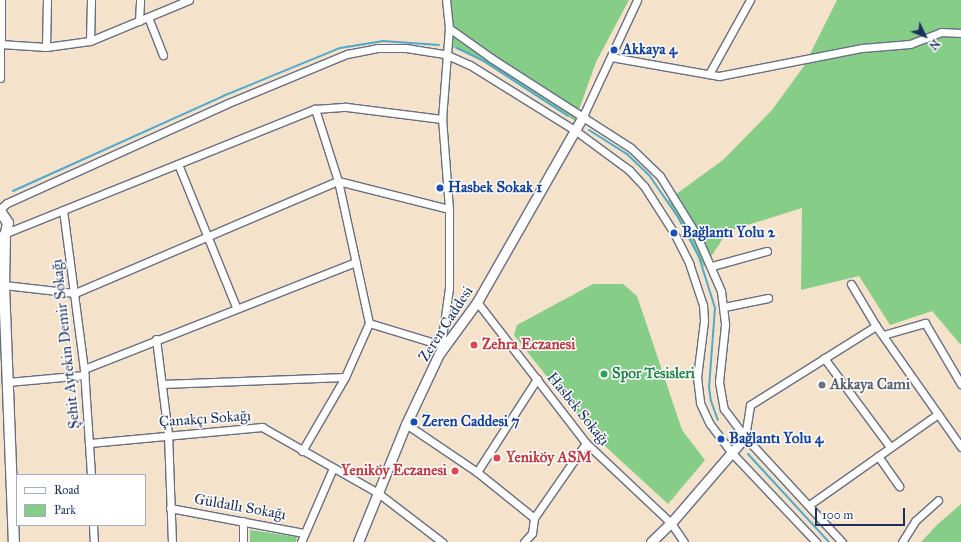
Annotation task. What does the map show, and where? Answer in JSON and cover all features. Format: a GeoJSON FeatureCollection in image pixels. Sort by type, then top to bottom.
{"type":"FeatureCollection","features":[{"type":"Feature","properties":{"kind":"main road"},"geometry":{"type":"LineString","coordinates":[[0,0],[0,44]]}},
{"type":"Feature","properties":{"kind":"main road"},"geometry":{"type":"LineString","coordinates":[[0,210],[8,223],[4,236],[4,285],[14,493],[14,542]]}},
{"type":"Feature","properties":{"kind":"street"},"geometry":{"type":"LineString","coordinates":[[46,47],[47,0]]}},
{"type":"Feature","properties":{"kind":"street"},"geometry":{"type":"LineString","coordinates":[[90,41],[91,0]]}},
{"type":"Feature","properties":{"kind":"street"},"geometry":{"type":"LineString","coordinates":[[139,21],[140,0]]}},
{"type":"Feature","properties":{"kind":"street"},"geometry":{"type":"LineString","coordinates":[[0,78],[0,44],[46,47],[90,41],[189,0]]}},
{"type":"Feature","properties":{"kind":"street"},"geometry":{"type":"LineString","coordinates":[[370,323],[440,350],[450,288],[449,209],[442,119],[445,54],[449,28],[446,0]]}},
{"type":"Feature","properties":{"kind":"street"},"geometry":{"type":"LineString","coordinates":[[583,116],[637,0]]}},
{"type":"Feature","properties":{"kind":"street"},"geometry":{"type":"LineString","coordinates":[[709,74],[750,0]]}},
{"type":"Feature","properties":{"kind":"street"},"geometry":{"type":"LineString","coordinates":[[148,17],[163,55]]}},
{"type":"Feature","properties":{"kind":"street"},"geometry":{"type":"LineString","coordinates":[[449,28],[491,58],[583,116],[630,148],[654,170],[684,213],[712,266],[724,307],[724,334],[719,375],[721,401],[729,419],[842,542]]}},
{"type":"Feature","properties":{"kind":"street"},"geometry":{"type":"LineString","coordinates":[[611,57],[719,76],[862,48],[910,44],[941,32],[961,33]]}},
{"type":"Feature","properties":{"kind":"street"},"geometry":{"type":"LineString","coordinates":[[0,210],[7,203],[226,104],[347,54],[377,48],[406,48],[445,54],[470,65],[576,131],[629,170],[644,186],[674,233],[689,263],[702,305],[704,321],[698,377],[700,403],[710,424],[731,452],[816,542]]}},
{"type":"Feature","properties":{"kind":"street"},"geometry":{"type":"LineString","coordinates":[[4,236],[63,210],[315,109],[346,107],[442,119]]}},
{"type":"Feature","properties":{"kind":"street"},"geometry":{"type":"LineString","coordinates":[[302,451],[345,377],[370,323],[338,181],[315,109]]}},
{"type":"Feature","properties":{"kind":"street","name":"Zeren Caddesi"},"geometry":{"type":"LineString","coordinates":[[358,542],[406,424],[440,350],[478,302],[576,131],[583,116]]}},
{"type":"Feature","properties":{"kind":"street"},"geometry":{"type":"LineString","coordinates":[[178,164],[236,307]]}},
{"type":"Feature","properties":{"kind":"street"},"geometry":{"type":"LineString","coordinates":[[4,285],[75,293],[338,181],[449,209]]}},
{"type":"Feature","properties":{"kind":"street","name":"Şehit Aytekin Demir Sokağı"},"geometry":{"type":"LineString","coordinates":[[63,210],[75,293],[84,372],[91,474]]}},
{"type":"Feature","properties":{"kind":"street"},"geometry":{"type":"LineString","coordinates":[[712,266],[767,251]]}},
{"type":"Feature","properties":{"kind":"street"},"geometry":{"type":"LineString","coordinates":[[8,382],[84,372],[236,307],[356,262]]}},
{"type":"Feature","properties":{"kind":"street"},"geometry":{"type":"LineString","coordinates":[[851,284],[876,326],[938,414],[958,437],[961,447]]}},
{"type":"Feature","properties":{"kind":"street"},"geometry":{"type":"LineString","coordinates":[[724,307],[768,298]]}},
{"type":"Feature","properties":{"kind":"street","name":"Hasbek Sokağı"},"geometry":{"type":"LineString","coordinates":[[478,302],[586,443],[671,523],[684,542]]}},
{"type":"Feature","properties":{"kind":"street"},"geometry":{"type":"LineString","coordinates":[[883,335],[925,323],[961,384]]}},
{"type":"Feature","properties":{"kind":"street"},"geometry":{"type":"LineString","coordinates":[[651,542],[671,523],[745,437],[750,405],[876,326]]}},
{"type":"Feature","properties":{"kind":"street"},"geometry":{"type":"LineString","coordinates":[[156,340],[168,434],[172,542]]}},
{"type":"Feature","properties":{"kind":"street"},"geometry":{"type":"LineString","coordinates":[[824,358],[890,447]]}},
{"type":"Feature","properties":{"kind":"street"},"geometry":{"type":"LineString","coordinates":[[162,384],[345,377]]}},
{"type":"Feature","properties":{"kind":"street"},"geometry":{"type":"LineString","coordinates":[[477,472],[536,378]]}},
{"type":"Feature","properties":{"kind":"street"},"geometry":{"type":"LineString","coordinates":[[808,504],[938,414]]}},
{"type":"Feature","properties":{"kind":"street"},"geometry":{"type":"LineString","coordinates":[[406,424],[477,472],[534,518]]}},
{"type":"Feature","properties":{"kind":"street","name":"Çanakçı Sokağı"},"geometry":{"type":"LineString","coordinates":[[90,443],[168,434],[262,427],[378,493],[442,542]]}},
{"type":"Feature","properties":{"kind":"street"},"geometry":{"type":"LineString","coordinates":[[524,542],[532,533],[534,518],[586,443]]}},
{"type":"Feature","properties":{"kind":"street"},"geometry":{"type":"LineString","coordinates":[[878,456],[899,486]]}},
{"type":"Feature","properties":{"kind":"street"},"geometry":{"type":"LineString","coordinates":[[301,542],[304,532],[333,468]]}},
{"type":"Feature","properties":{"kind":"street"},"geometry":{"type":"LineString","coordinates":[[902,542],[915,521],[938,500]]}},
{"type":"Feature","properties":{"kind":"street","name":"Güldallı Sokağı"},"geometry":{"type":"LineString","coordinates":[[170,508],[304,532]]}},
{"type":"Feature","properties":{"kind":"street"},"geometry":{"type":"LineString","coordinates":[[242,521],[243,542]]}},
{"type":"Feature","properties":{"kind":"street"},"geometry":{"type":"LineString","coordinates":[[93,526],[94,542]]}},
{"type":"Feature","properties":{"kind":"green space"},"geometry":{"type":"Polygon","coordinates":[[[447,0],[629,0],[596,62],[575,121],[472,55],[449,46],[447,0]]]}},
{"type":"Feature","properties":{"kind":"green space"},"geometry":{"type":"Polygon","coordinates":[[[837,0],[961,0],[961,345],[932,311],[890,325],[859,276],[801,290],[802,208],[728,231],[704,267],[668,200],[723,160],[772,110],[804,66],[837,0]]]}},
{"type":"Feature","properties":{"kind":"green space","name":"Spor Tesisleri"},"geometry":{"type":"Polygon","coordinates":[[[593,284],[623,284],[637,296],[682,430],[705,460],[668,504],[593,435],[514,335],[517,325],[593,284]]]}},
{"type":"Feature","properties":{"kind":"green space"},"geometry":{"type":"Polygon","coordinates":[[[961,504],[961,542],[921,542],[938,524],[961,504]]]}},
{"type":"Feature","properties":{"kind":"green space"},"geometry":{"type":"Polygon","coordinates":[[[250,530],[297,537],[296,542],[250,542],[250,530]]]}},
{"type":"Feature","properties":{"kind":"waterway"},"geometry":{"type":"LineString","coordinates":[[13,191],[223,96],[340,48],[383,41],[439,45]]}},
{"type":"Feature","properties":{"kind":"waterway"},"geometry":{"type":"LineString","coordinates":[[457,48],[484,61],[568,116]]}},
{"type":"Feature","properties":{"kind":"waterway"},"geometry":{"type":"LineString","coordinates":[[589,130],[627,154],[649,175],[678,217],[699,257],[715,308],[709,387],[711,401],[718,420]]}},
{"type":"Feature","properties":{"kind":"waterway"},"geometry":{"type":"LineString","coordinates":[[748,454],[829,542]]}},
{"type":"Feature","properties":{"kind":"place","name":"Akkaya 4"},"geometry":{"type":"Point","coordinates":[614,50]}},
{"type":"Feature","properties":{"kind":"place","name":"Hasbek Sokak 1"},"geometry":{"type":"Point","coordinates":[440,188]}},
{"type":"Feature","properties":{"kind":"place","name":"Bağlantı Yolu 2"},"geometry":{"type":"Point","coordinates":[674,233]}},
{"type":"Feature","properties":{"kind":"place","name":"Zehra Eczanesi"},"geometry":{"type":"Point","coordinates":[474,345]}},
{"type":"Feature","properties":{"kind":"place","name":"Spor Tesisleri"},"geometry":{"type":"Point","coordinates":[604,374]}},
{"type":"Feature","properties":{"kind":"place","name":"Akkaya Cami"},"geometry":{"type":"Point","coordinates":[822,385]}},
{"type":"Feature","properties":{"kind":"place","name":"Zeren Caddesi 7"},"geometry":{"type":"Point","coordinates":[414,422]}},
{"type":"Feature","properties":{"kind":"place","name":"Bağlantı Yolu 4"},"geometry":{"type":"Point","coordinates":[721,439]}},
{"type":"Feature","properties":{"kind":"place","name":"Yeniköy ASM"},"geometry":{"type":"Point","coordinates":[497,458]}},
{"type":"Feature","properties":{"kind":"place","name":"Yeniköy Eczanesi"},"geometry":{"type":"Point","coordinates":[455,471]}}]}
